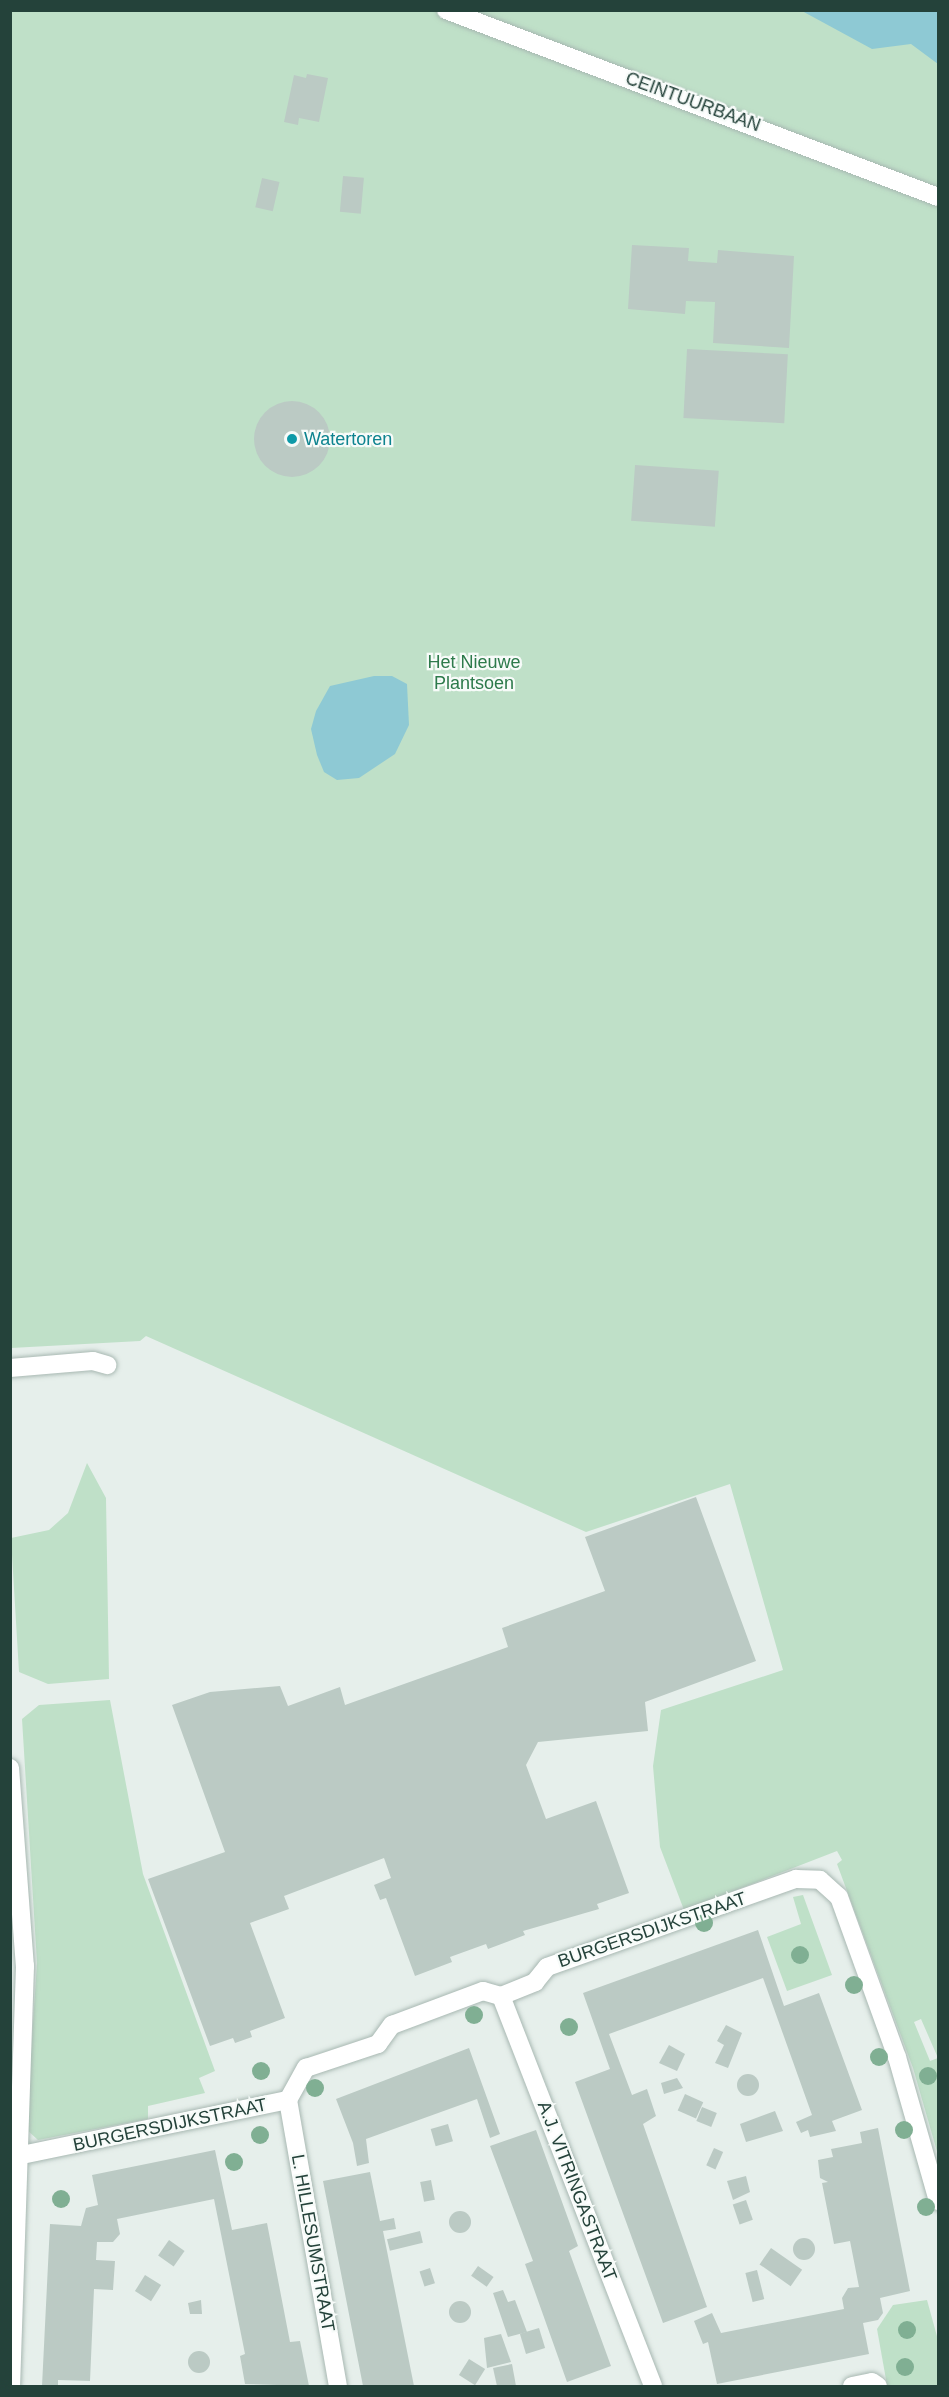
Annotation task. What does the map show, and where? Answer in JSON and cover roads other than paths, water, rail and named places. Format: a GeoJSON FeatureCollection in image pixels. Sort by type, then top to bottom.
{"type":"FeatureCollection","features":[{"type":"Feature","properties":{"kind":"street","name":"CEINTUURBAAN"},"geometry":{"type":"LineString","coordinates":[[446,10],[939,197]]}},
{"type":"Feature","properties":{"kind":"street"},"geometry":{"type":"LineString","coordinates":[[10,1368],[93,1361],[107,1365]]}},
{"type":"Feature","properties":{"kind":"street"},"geometry":{"type":"LineString","coordinates":[[10,1768],[25,1966],[11,2386]]}},
{"type":"Feature","properties":{"kind":"street","name":"BURGERSDIJKSTRAAT"},"geometry":{"type":"LineString","coordinates":[[17,2156],[288,2100],[306,2068],[378,2044],[392,2025],[483,1991],[501,1996],[535,1982],[547,1967],[796,1879],[820,1880],[839,1897],[897,2057],[939,2201]]}},
{"type":"Feature","properties":{"kind":"street","name":"A.J. VITRINGASTRAAT"},"geometry":{"type":"LineString","coordinates":[[501,1996],[653,2386]]}},
{"type":"Feature","properties":{"kind":"street","name":"L. HILLESUMSTRAAT"},"geometry":{"type":"LineString","coordinates":[[288,2100],[339,2386]]}},
{"type":"Feature","properties":{"kind":"street"},"geometry":{"type":"LineString","coordinates":[[852,2386],[872,2382],[878,2386]]}},
{"type":"Feature","properties":{"kind":"water"},"geometry":{"type":"Polygon","coordinates":[[[802,11],[938,11],[938,64],[911,44],[872,49],[802,11]]]}},
{"type":"Feature","properties":{"kind":"water"},"geometry":{"type":"Polygon","coordinates":[[[374,676],[392,676],[407,684],[409,725],[395,754],[359,778],[337,780],[324,772],[317,755],[311,729],[316,711],[330,686],[374,676]]]}},
{"type":"Feature","properties":{"kind":"place","name":"Watertoren"},"geometry":{"type":"Point","coordinates":[292,439]}},
{"type":"Feature","properties":{"kind":"park label","name":"Het Nieuwe Plantsoen"},"geometry":{"type":"Point","coordinates":[474,673]}}]}
